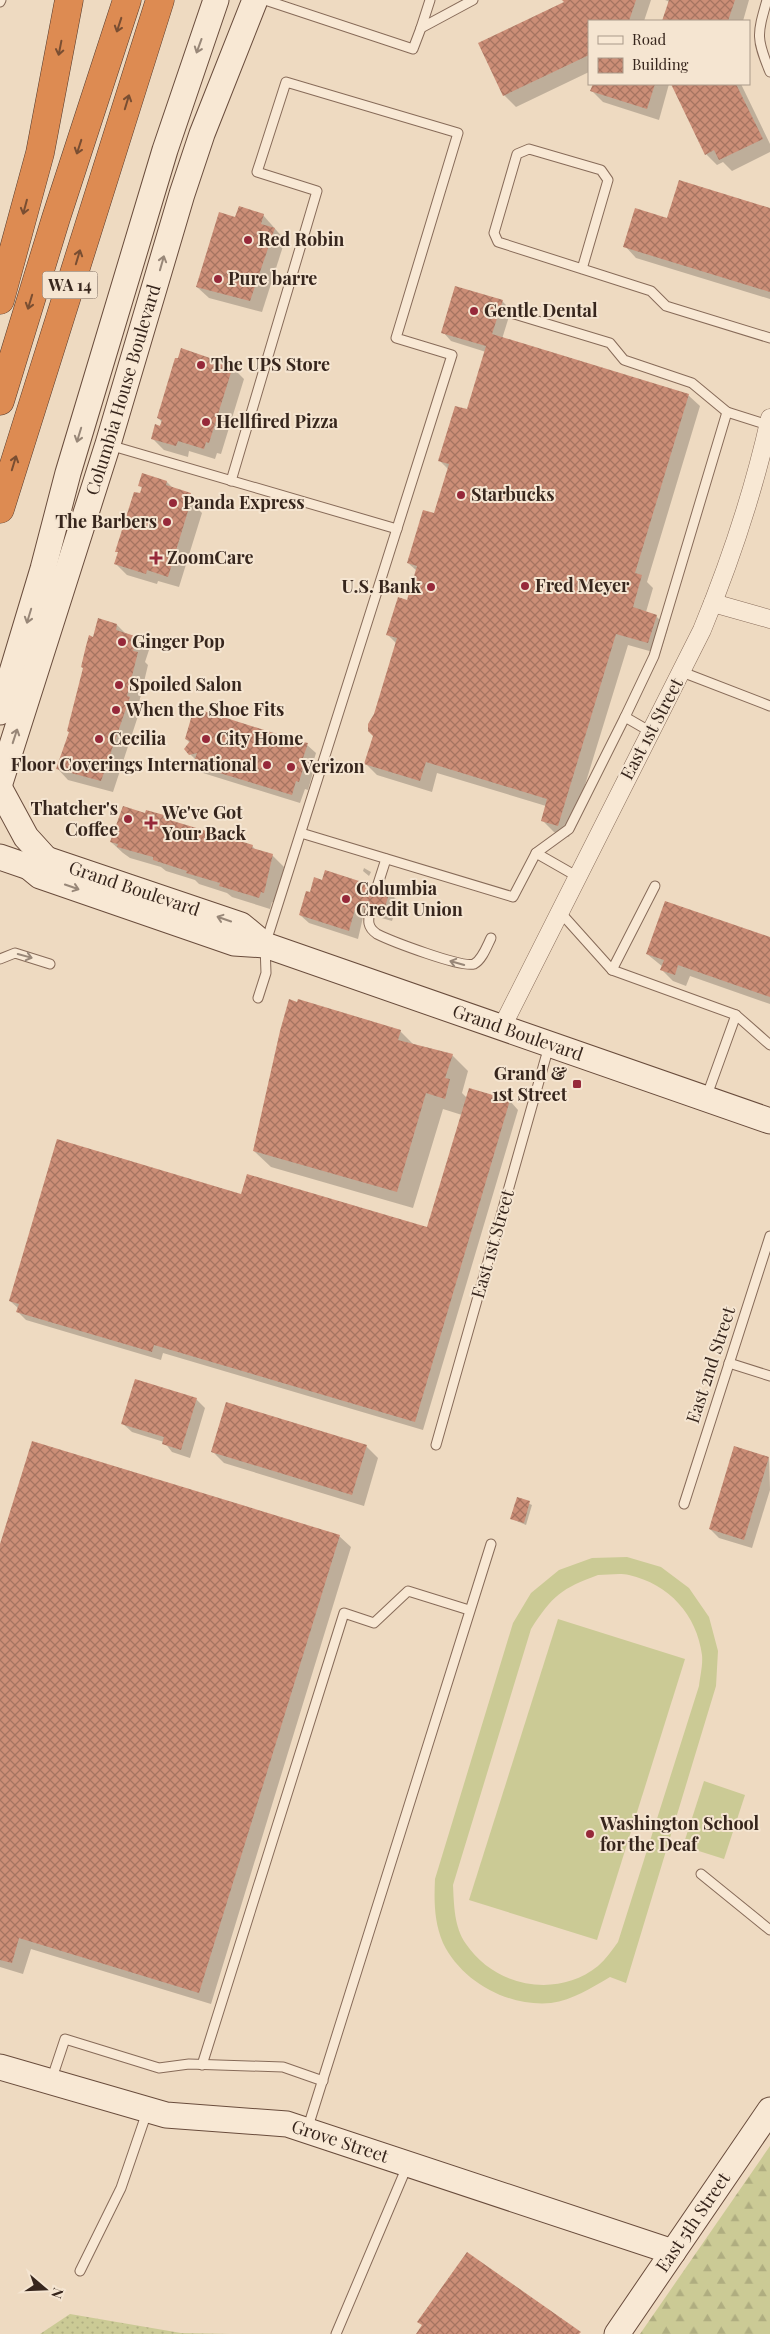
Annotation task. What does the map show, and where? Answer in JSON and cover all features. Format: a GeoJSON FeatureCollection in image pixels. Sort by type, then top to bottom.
{"type":"FeatureCollection","features":[{"type":"Feature","properties":{"kind":"highway"},"geometry":{"type":"LineString","coordinates":[[0,300],[40,152],[69,0]]}},
{"type":"Feature","properties":{"kind":"highway","name":"WA 14"},"geometry":{"type":"LineString","coordinates":[[0,401],[56,218],[127,0]]}},
{"type":"Feature","properties":{"kind":"highway","name":"WA 14"},"geometry":{"type":"LineString","coordinates":[[0,509],[160,0]]}},
{"type":"Feature","properties":{"kind":"main road","name":"Columbia House Boulevard"},"geometry":{"type":"LineString","coordinates":[[0,712],[43,569],[68,473],[185,85],[216,0]]}},
{"type":"Feature","properties":{"kind":"main road","name":"Columbia House Boulevard"},"geometry":{"type":"LineString","coordinates":[[0,783],[108,444],[191,168],[219,88],[255,0]]}},
{"type":"Feature","properties":{"kind":"main road"},"geometry":{"type":"LineString","coordinates":[[108,444],[98,426],[100,413],[144,265],[144,223]]}},
{"type":"Feature","properties":{"kind":"main road"},"geometry":{"type":"LineString","coordinates":[[0,788],[26,837],[37,863]]}},
{"type":"Feature","properties":{"kind":"main road","name":"Grand Boulevard"},"geometry":{"type":"LineString","coordinates":[[0,857],[37,863],[241,925],[265,945],[770,1121]]}},
{"type":"Feature","properties":{"kind":"main road","name":"Grove Street"},"geometry":{"type":"LineString","coordinates":[[0,2067],[166,2115],[287,2124],[673,2252]]}},
{"type":"Feature","properties":{"kind":"main road","name":"East 5th Street"},"geometry":{"type":"LineString","coordinates":[[617,2334],[770,2110]]}},
{"type":"Feature","properties":{"kind":"street","name":"East 1st Street"},"geometry":{"type":"LineString","coordinates":[[502,1027],[578,877],[609,811],[682,672],[713,602],[762,452],[769,422]]}},
{"type":"Feature","properties":{"kind":"street"},"geometry":{"type":"LineString","coordinates":[[713,602],[770,620]]}},
{"type":"Feature","properties":{"kind":"lane"},"geometry":{"type":"LineString","coordinates":[[265,0],[413,49],[430,0]]}},
{"type":"Feature","properties":{"kind":"lane"},"geometry":{"type":"LineString","coordinates":[[421,28],[473,0]]}},
{"type":"Feature","properties":{"kind":"lane"},"geometry":{"type":"LineString","coordinates":[[767,0],[758,33],[759,46],[770,72]]}},
{"type":"Feature","properties":{"kind":"lane"},"geometry":{"type":"LineString","coordinates":[[231,480],[317,191],[257,172],[286,82],[458,133],[396,338],[452,355],[265,945],[266,973],[258,998]]}},
{"type":"Feature","properties":{"kind":"lane"},"geometry":{"type":"LineString","coordinates":[[582,269],[608,180],[601,170],[529,149],[517,154],[494,233],[498,242],[650,291],[666,306],[770,338]]}},
{"type":"Feature","properties":{"kind":"lane"},"geometry":{"type":"LineString","coordinates":[[511,313],[610,343],[624,360],[692,383],[727,412],[769,422]]}},
{"type":"Feature","properties":{"kind":"lane"},"geometry":{"type":"LineString","coordinates":[[301,833],[513,897],[536,853],[569,829],[654,656],[727,412]]}},
{"type":"Feature","properties":{"kind":"lane"},"geometry":{"type":"LineString","coordinates":[[108,444],[397,530]]}},
{"type":"Feature","properties":{"kind":"lane"},"geometry":{"type":"LineString","coordinates":[[682,672],[770,706]]}},
{"type":"Feature","properties":{"kind":"lane"},"geometry":{"type":"LineString","coordinates":[[625,717],[651,732]]}},
{"type":"Feature","properties":{"kind":"lane"},"geometry":{"type":"LineString","coordinates":[[536,853],[578,877]]}},
{"type":"Feature","properties":{"kind":"lane"},"geometry":{"type":"LineString","coordinates":[[377,887],[386,859]]}},
{"type":"Feature","properties":{"kind":"lane"},"geometry":{"type":"LineString","coordinates":[[612,970],[655,886]]}},
{"type":"Feature","properties":{"kind":"lane"},"geometry":{"type":"LineString","coordinates":[[370,910],[368,922],[371,930],[376,934],[460,964],[475,963],[480,959],[491,938]]}},
{"type":"Feature","properties":{"kind":"lane"},"geometry":{"type":"LineString","coordinates":[[560,912],[612,970],[736,1015],[770,1045]]}},
{"type":"Feature","properties":{"kind":"lane"},"geometry":{"type":"LineString","coordinates":[[0,959],[15,953],[50,964]]}},
{"type":"Feature","properties":{"kind":"lane"},"geometry":{"type":"LineString","coordinates":[[706,1098],[736,1015]]}},
{"type":"Feature","properties":{"kind":"lane","name":"East 1st Street"},"geometry":{"type":"LineString","coordinates":[[436,1445],[550,1043]]}},
{"type":"Feature","properties":{"kind":"lane","name":"East 2nd Street"},"geometry":{"type":"LineString","coordinates":[[684,1504],[770,1236]]}},
{"type":"Feature","properties":{"kind":"lane"},"geometry":{"type":"LineString","coordinates":[[729,1363],[770,1376]]}},
{"type":"Feature","properties":{"kind":"lane"},"geometry":{"type":"LineString","coordinates":[[307,2131],[468,1610],[491,1544]]}},
{"type":"Feature","properties":{"kind":"lane"},"geometry":{"type":"LineString","coordinates":[[202,2065],[344,1614],[374,1623],[408,1591],[468,1610]]}},
{"type":"Feature","properties":{"kind":"lane"},"geometry":{"type":"LineString","coordinates":[[701,1874],[770,1930]]}},
{"type":"Feature","properties":{"kind":"lane"},"geometry":{"type":"LineString","coordinates":[[51,2082],[65,2039],[159,2068],[202,2065],[283,2067],[323,2081]]}},
{"type":"Feature","properties":{"kind":"lane"},"geometry":{"type":"LineString","coordinates":[[80,2271],[121,2188],[148,2110]]}},
{"type":"Feature","properties":{"kind":"lane"},"geometry":{"type":"LineString","coordinates":[[336,2334],[392,2208],[408,2164]]}},
{"type":"Feature","properties":{"kind":"green space"},"geometry":{"type":"Polygon","coordinates":[[[627,1557],[661,1567],[689,1588],[709,1617],[718,1651],[716,1686],[626,1983],[610,1977],[567,1999],[551,2003],[519,2001],[488,1989],[474,1980],[451,1957],[443,1943],[436,1919],[435,1879],[513,1623],[531,1593],[559,1570],[592,1558],[627,1557]],[[625,1574],[598,1575],[575,1584],[559,1594],[545,1608],[531,1629],[453,1885],[457,1923],[466,1944],[478,1959],[493,1970],[510,1979],[528,1984],[564,1983],[582,1976],[598,1966],[618,1942],[699,1686],[702,1655],[699,1640],[687,1614],[679,1603],[657,1586],[643,1579],[625,1574]]]}},
{"type":"Feature","properties":{"kind":"green space"},"geometry":{"type":"Polygon","coordinates":[[[558,1619],[685,1659],[597,1940],[469,1900],[558,1619]]]}},
{"type":"Feature","properties":{"kind":"green space"},"geometry":{"type":"Polygon","coordinates":[[[704,1781],[745,1795],[724,1859],[683,1846],[704,1781]]]}},
{"type":"Feature","properties":{"kind":"green space"},"geometry":{"type":"Polygon","coordinates":[[[770,2146],[770,2334],[640,2334],[770,2146]]]}},
{"type":"Feature","properties":{"kind":"green space"},"geometry":{"type":"Polygon","coordinates":[[[70,2314],[181,2333],[231,2334],[40,2334],[70,2314]]]}},
{"type":"Feature","properties":{"kind":"building"},"geometry":{"type":"Polygon","coordinates":[[[562,0],[636,0],[629,20],[588,20],[588,55],[503,96],[478,43],[564,2],[562,0]]]}},
{"type":"Feature","properties":{"kind":"building"},"geometry":{"type":"Polygon","coordinates":[[[669,0],[735,0],[728,20],[662,20],[669,0]]]}},
{"type":"Feature","properties":{"kind":"building"},"geometry":{"type":"Polygon","coordinates":[[[593,85],[655,85],[647,109],[590,91],[593,85]]]}},
{"type":"Feature","properties":{"kind":"building"},"geometry":{"type":"Polygon","coordinates":[[[671,85],[736,85],[763,139],[719,160],[714,150],[705,155],[671,85]]]}},
{"type":"Feature","properties":{"kind":"building"},"geometry":{"type":"Polygon","coordinates":[[[679,180],[770,208],[770,292],[623,247],[635,208],[667,218],[679,180]]]}},
{"type":"Feature","properties":{"kind":"building"},"geometry":{"type":"Polygon","coordinates":[[[239,206],[264,214],[261,224],[275,228],[250,301],[196,287],[219,212],[235,217],[239,206]]]}},
{"type":"Feature","properties":{"kind":"building","name":"Fred Meyer"},"geometry":{"type":"Polygon","coordinates":[[[455,286],[503,300],[492,334],[689,394],[635,573],[642,575],[633,607],[657,615],[648,643],[616,634],[558,826],[541,821],[547,799],[426,762],[420,781],[364,764],[373,736],[368,731],[368,724],[374,714],[397,638],[386,635],[398,597],[407,600],[417,566],[407,563],[423,510],[434,513],[449,464],[438,461],[455,406],[467,409],[486,346],[441,333],[455,286]]]}},
{"type":"Feature","properties":{"kind":"building"},"geometry":{"type":"Polygon","coordinates":[[[181,348],[233,366],[209,443],[206,442],[204,449],[178,441],[176,446],[151,439],[155,424],[160,426],[162,420],[157,418],[175,358],[178,358],[181,348]]]}},
{"type":"Feature","properties":{"kind":"building"},"geometry":{"type":"Polygon","coordinates":[[[142,473],[167,481],[166,485],[191,493],[189,500],[191,501],[168,577],[147,570],[146,574],[114,564],[118,552],[115,552],[134,492],[140,493],[142,487],[138,486],[142,473]]]}},
{"type":"Feature","properties":{"kind":"building"},"geometry":{"type":"Polygon","coordinates":[[[98,618],[117,624],[116,630],[138,637],[133,651],[138,652],[127,696],[130,697],[101,781],[56,769],[69,732],[67,731],[83,668],[81,667],[89,635],[93,637],[98,618]]]}},
{"type":"Feature","properties":{"kind":"building"},"geometry":{"type":"Polygon","coordinates":[[[194,708],[222,719],[223,717],[280,735],[280,737],[308,743],[303,758],[306,759],[299,782],[296,781],[292,795],[193,765],[197,753],[189,755],[184,749],[190,741],[185,739],[194,708]]]}},
{"type":"Feature","properties":{"kind":"building"},"geometry":{"type":"Polygon","coordinates":[[[123,806],[145,813],[146,810],[164,815],[163,818],[253,845],[252,848],[273,854],[264,893],[261,892],[259,898],[219,886],[220,883],[186,873],[187,871],[153,860],[153,857],[117,847],[118,844],[110,842],[123,806]]]}},
{"type":"Feature","properties":{"kind":"building","name":"Columbia Credit Union"},"geometry":{"type":"Polygon","coordinates":[[[325,870],[390,891],[383,913],[356,905],[349,931],[299,915],[306,891],[310,892],[314,877],[322,880],[325,870]]]}},
{"type":"Feature","properties":{"kind":"building"},"geometry":{"type":"Polygon","coordinates":[[[665,901],[770,937],[770,997],[678,965],[675,975],[660,970],[664,960],[646,954],[665,901]]]}},
{"type":"Feature","properties":{"kind":"building"},"geometry":{"type":"Polygon","coordinates":[[[289,999],[297,1002],[298,999],[401,1030],[398,1040],[453,1054],[445,1078],[450,1079],[445,1099],[426,1093],[397,1192],[253,1151],[289,999]]]}},
{"type":"Feature","properties":{"kind":"building"},"geometry":{"type":"Polygon","coordinates":[[[469,1088],[510,1100],[415,1422],[154,1345],[152,1352],[16,1312],[19,1304],[9,1301],[57,1139],[241,1194],[247,1174],[427,1227],[469,1088]]]}},
{"type":"Feature","properties":{"kind":"building"},"geometry":{"type":"Polygon","coordinates":[[[135,1379],[197,1398],[181,1450],[162,1444],[164,1437],[121,1424],[135,1379]]]}},
{"type":"Feature","properties":{"kind":"building"},"geometry":{"type":"Polygon","coordinates":[[[226,1402],[367,1445],[352,1495],[211,1452],[226,1402]]]}},
{"type":"Feature","properties":{"kind":"building"},"geometry":{"type":"Polygon","coordinates":[[[32,1441],[340,1535],[199,1993],[19,1938],[12,1963],[0,1960],[0,1544],[32,1441]]]}},
{"type":"Feature","properties":{"kind":"building"},"geometry":{"type":"Polygon","coordinates":[[[734,1446],[769,1457],[744,1540],[709,1529],[734,1446]]]}},
{"type":"Feature","properties":{"kind":"building"},"geometry":{"type":"Polygon","coordinates":[[[517,1497],[530,1501],[524,1523],[510,1519],[517,1497]]]}},
{"type":"Feature","properties":{"kind":"building"},"geometry":{"type":"Polygon","coordinates":[[[467,2252],[581,2332],[579,2334],[416,2334],[422,2325],[417,2322],[467,2252]]]}},
{"type":"Feature","properties":{"kind":"place","name":"Red Robin"},"geometry":{"type":"Point","coordinates":[248,240]}},
{"type":"Feature","properties":{"kind":"place","name":"Pure barre"},"geometry":{"type":"Point","coordinates":[218,279]}},
{"type":"Feature","properties":{"kind":"place","name":"Gentle Dental"},"geometry":{"type":"Point","coordinates":[474,311]}},
{"type":"Feature","properties":{"kind":"place","name":"The UPS Store"},"geometry":{"type":"Point","coordinates":[201,365]}},
{"type":"Feature","properties":{"kind":"place","name":"Hellfired Pizza"},"geometry":{"type":"Point","coordinates":[206,422]}},
{"type":"Feature","properties":{"kind":"place","name":"Starbucks"},"geometry":{"type":"Point","coordinates":[461,495]}},
{"type":"Feature","properties":{"kind":"place","name":"Panda Express"},"geometry":{"type":"Point","coordinates":[173,503]}},
{"type":"Feature","properties":{"kind":"place","name":"The Barbers"},"geometry":{"type":"Point","coordinates":[167,522]}},
{"type":"Feature","properties":{"kind":"place","name":"ZoomCare"},"geometry":{"type":"Point","coordinates":[156,558]}},
{"type":"Feature","properties":{"kind":"place","name":"Fred Meyer"},"geometry":{"type":"Point","coordinates":[525,586]}},
{"type":"Feature","properties":{"kind":"place","name":"U.S. Bank"},"geometry":{"type":"Point","coordinates":[431,587]}},
{"type":"Feature","properties":{"kind":"place","name":"Ginger Pop"},"geometry":{"type":"Point","coordinates":[122,642]}},
{"type":"Feature","properties":{"kind":"place","name":"Spoiled Salon"},"geometry":{"type":"Point","coordinates":[119,685]}},
{"type":"Feature","properties":{"kind":"place","name":"When the Shoe Fits"},"geometry":{"type":"Point","coordinates":[116,710]}},
{"type":"Feature","properties":{"kind":"place","name":"Cecilia"},"geometry":{"type":"Point","coordinates":[99,739]}},
{"type":"Feature","properties":{"kind":"place","name":"City Home"},"geometry":{"type":"Point","coordinates":[206,739]}},
{"type":"Feature","properties":{"kind":"place","name":"Floor Coverings International"},"geometry":{"type":"Point","coordinates":[267,765]}},
{"type":"Feature","properties":{"kind":"place","name":"Verizon"},"geometry":{"type":"Point","coordinates":[291,767]}},
{"type":"Feature","properties":{"kind":"place","name":"Thatcher's Coffee"},"geometry":{"type":"Point","coordinates":[128,819]}},
{"type":"Feature","properties":{"kind":"place","name":"We've Got Your Back"},"geometry":{"type":"Point","coordinates":[151,823]}},
{"type":"Feature","properties":{"kind":"place","name":"Columbia Credit Union"},"geometry":{"type":"Point","coordinates":[346,899]}},
{"type":"Feature","properties":{"kind":"place","name":"Grand & 1st Street"},"geometry":{"type":"Point","coordinates":[577,1084]}},
{"type":"Feature","properties":{"kind":"place","name":"Washington School for the Deaf"},"geometry":{"type":"Point","coordinates":[590,1834]}}]}
